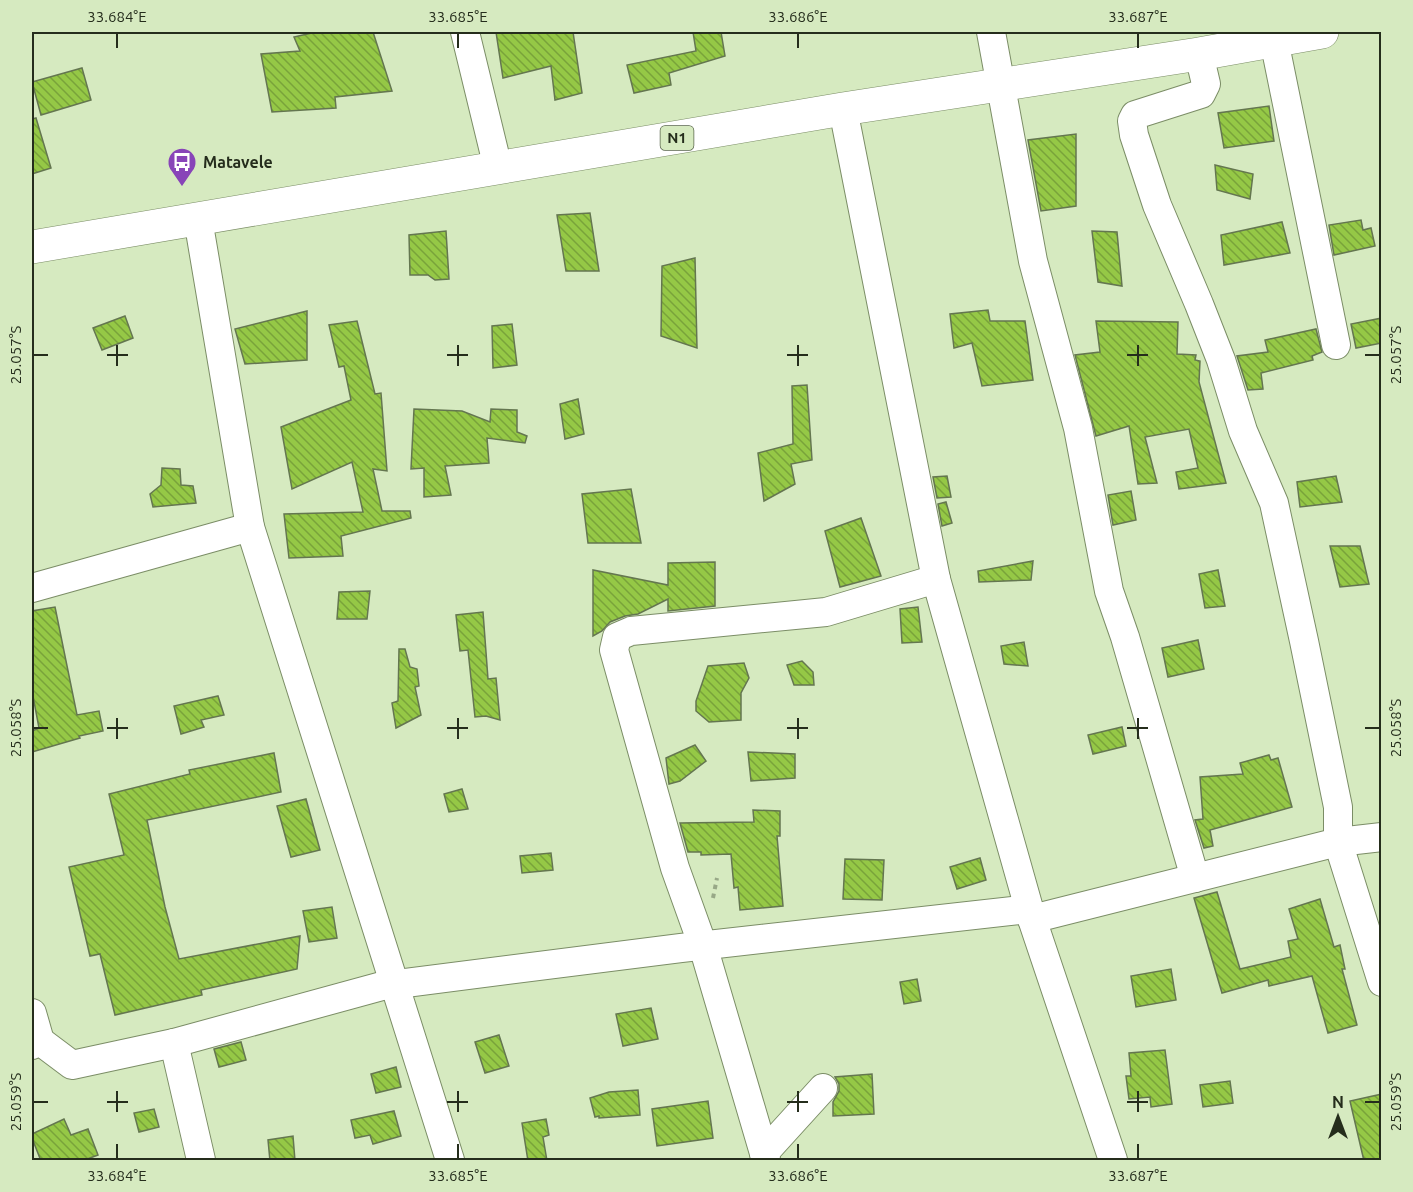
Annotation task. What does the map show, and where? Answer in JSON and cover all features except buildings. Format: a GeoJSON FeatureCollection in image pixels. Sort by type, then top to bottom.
{"type":"FeatureCollection","features":[{"type":"Feature","properties":{"kind":"highway","name":"N1"},"geometry":{"type":"LineString","coordinates":[[32,247],[843,109],[1199,54],[1322,32]]}},
{"type":"Feature","properties":{"kind":"street"},"geometry":{"type":"LineString","coordinates":[[465,32],[498,168]]}},
{"type":"Feature","properties":{"kind":"street"},"geometry":{"type":"LineString","coordinates":[[991,32],[1033,261],[1072,400],[1109,591],[1125,637],[1195,878]]}},
{"type":"Feature","properties":{"kind":"street"},"geometry":{"type":"LineString","coordinates":[[1274,39],[1336,345]]}},
{"type":"Feature","properties":{"kind":"street"},"geometry":{"type":"LineString","coordinates":[[1199,54],[1206,84],[1201,94],[1135,115],[1132,121],[1134,135],[1156,205],[1199,304],[1221,360],[1243,431],[1274,503],[1305,641],[1338,807],[1338,842],[1382,982]]}},
{"type":"Feature","properties":{"kind":"street"},"geometry":{"type":"LineString","coordinates":[[843,109],[936,579],[1030,914],[1113,1161]]}},
{"type":"Feature","properties":{"kind":"street"},"geometry":{"type":"LineString","coordinates":[[198,219],[250,527],[450,1161]]}},
{"type":"Feature","properties":{"kind":"street"},"geometry":{"type":"LineString","coordinates":[[32,588],[250,527]]}},
{"type":"Feature","properties":{"kind":"street"},"geometry":{"type":"LineString","coordinates":[[765,1157],[703,946],[675,868],[614,650],[617,637],[631,631],[826,612],[936,579]]}},
{"type":"Feature","properties":{"kind":"street"},"geometry":{"type":"LineString","coordinates":[[32,1012],[36,1043],[72,1065],[174,1043],[382,986],[703,946],[1030,914],[1195,878],[1338,842],[1382,837]]}},
{"type":"Feature","properties":{"kind":"street"},"geometry":{"type":"LineString","coordinates":[[174,1043],[201,1161]]}},
{"type":"Feature","properties":{"kind":"street"},"geometry":{"type":"LineString","coordinates":[[765,1157],[823,1088]]}},
{"type":"Feature","properties":{"kind":"place","name":"Matavele"},"geometry":{"type":"Point","coordinates":[182,188]}}]}
